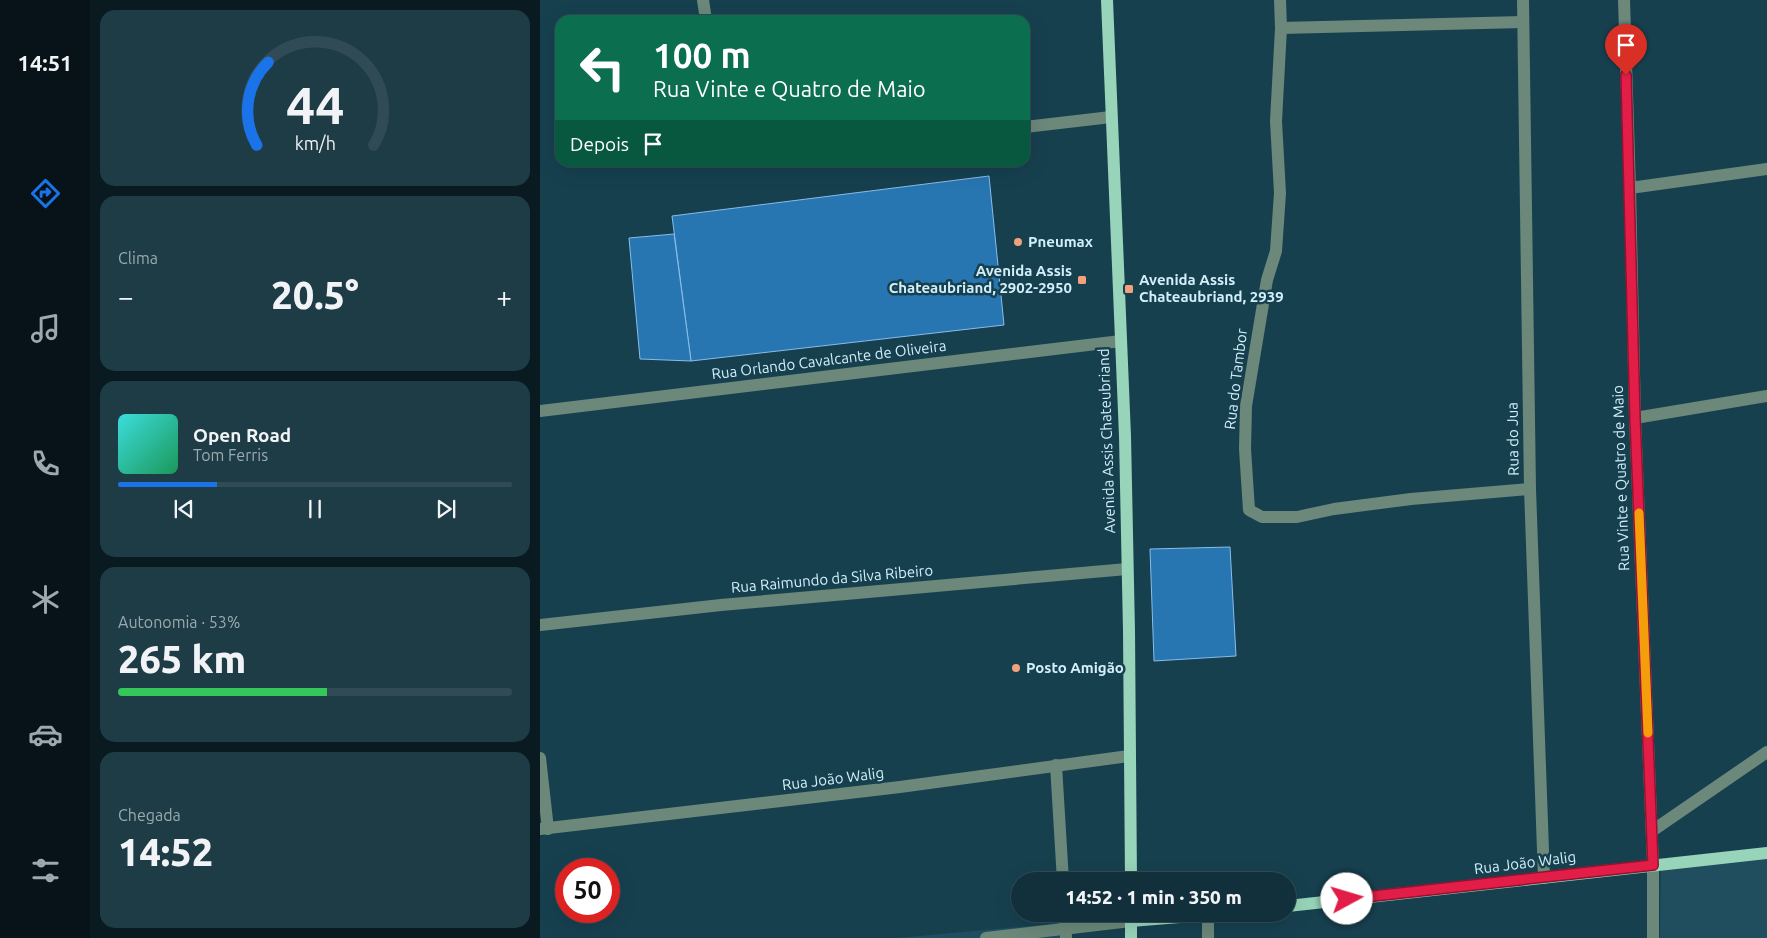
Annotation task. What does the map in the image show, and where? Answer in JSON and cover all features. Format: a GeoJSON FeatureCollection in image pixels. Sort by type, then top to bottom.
{"type":"FeatureCollection","features":[{"type":"Feature","properties":{"kind":"main road","name":"Avenida Assis Chateubriand"},"geometry":{"type":"LineString","coordinates":[[1107,0],[1121,341],[1129,630],[1131,872]]}},
{"type":"Feature","properties":{"kind":"main road","name":"Rua João Walig"},"geometry":{"type":"LineString","coordinates":[[1296,905],[1767,853]]}},
{"type":"Feature","properties":{"kind":"main road"},"geometry":{"type":"LineString","coordinates":[[1131,922],[1131,938]]}},
{"type":"Feature","properties":{"kind":"street"},"geometry":{"type":"LineString","coordinates":[[703,0],[705,15]]}},
{"type":"Feature","properties":{"kind":"street","name":"Rua do Tambor"},"geometry":{"type":"LineString","coordinates":[[1280,0],[1281,28],[1276,121],[1280,193],[1276,251],[1267,280],[1246,406],[1245,449],[1249,510],[1262,517],[1297,517],[1334,509],[1411,499],[1530,489]]}},
{"type":"Feature","properties":{"kind":"street","name":"Rua do Jua"},"geometry":{"type":"LineString","coordinates":[[1523,0],[1530,489],[1544,878]]}},
{"type":"Feature","properties":{"kind":"street","name":"Rua Vinte e Quatro de Maio"},"geometry":{"type":"LineString","coordinates":[[1624,0],[1635,418],[1652,831],[1653,938]]}},
{"type":"Feature","properties":{"kind":"street"},"geometry":{"type":"LineString","coordinates":[[1281,28],[1523,22]]}},
{"type":"Feature","properties":{"kind":"street"},"geometry":{"type":"LineString","coordinates":[[1030,126],[1111,118]]}},
{"type":"Feature","properties":{"kind":"street"},"geometry":{"type":"LineString","coordinates":[[1630,188],[1767,169]]}},
{"type":"Feature","properties":{"kind":"street","name":"Rua Orlando Cavalcante de Oliveira"},"geometry":{"type":"LineString","coordinates":[[540,411],[1121,341]]}},
{"type":"Feature","properties":{"kind":"street"},"geometry":{"type":"LineString","coordinates":[[1635,418],[1767,396]]}},
{"type":"Feature","properties":{"kind":"street","name":"Rua Raimundo da Silva Ribeiro"},"geometry":{"type":"LineString","coordinates":[[540,625],[731,604],[1127,569]]}},
{"type":"Feature","properties":{"kind":"street"},"geometry":{"type":"LineString","coordinates":[[1652,831],[1767,752]]}},
{"type":"Feature","properties":{"kind":"street","name":"Rua João Walig"},"geometry":{"type":"LineString","coordinates":[[544,829],[900,787],[1129,756]]}},
{"type":"Feature","properties":{"kind":"street"},"geometry":{"type":"LineString","coordinates":[[540,758],[544,829]]}},
{"type":"Feature","properties":{"kind":"street"},"geometry":{"type":"LineString","coordinates":[[1056,766],[1062,872]]}},
{"type":"Feature","properties":{"kind":"street"},"geometry":{"type":"LineString","coordinates":[[986,938],[1066,933],[1111,922]]}},
{"type":"Feature","properties":{"kind":"street"},"geometry":{"type":"LineString","coordinates":[[1208,938],[1211,922]]}},
{"type":"Feature","properties":{"kind":"shaded area"},"geometry":{"type":"Polygon","coordinates":[[[1767,850],[1767,938],[1660,938],[1661,862],[1767,850]]]}},
{"type":"Feature","properties":{"kind":"shaded area"},"geometry":{"type":"Polygon","coordinates":[[[1073,922],[1072,938],[898,938],[1073,922]]]}},
{"type":"Feature","properties":{"kind":"building"},"geometry":{"type":"Polygon","coordinates":[[[989,176],[1004,325],[691,361],[672,216],[989,176]]]}},
{"type":"Feature","properties":{"kind":"building"},"geometry":{"type":"Polygon","coordinates":[[[674,234],[691,361],[640,359],[629,238],[674,234]]]}},
{"type":"Feature","properties":{"kind":"building"},"geometry":{"type":"Polygon","coordinates":[[[1230,547],[1236,656],[1154,661],[1150,549],[1230,547]]]}},
{"type":"Feature","properties":{"kind":"slow traffic"},"geometry":{"type":"LineString","coordinates":[[1639,513],[1648,733]]}},
{"type":"Feature","properties":{"kind":"place","name":"Pneumax"},"geometry":{"type":"Point","coordinates":[1018,242]}},
{"type":"Feature","properties":{"kind":"place","name":"Avenida Assis Chateaubriand, 2902-2950"},"geometry":{"type":"Point","coordinates":[1082,280]}},
{"type":"Feature","properties":{"kind":"place","name":"Avenida Assis Chateaubriand, 2939"},"geometry":{"type":"Point","coordinates":[1129,289]}},
{"type":"Feature","properties":{"kind":"place","name":"Posto Amigão"},"geometry":{"type":"Point","coordinates":[1016,668]}},
{"type":"Feature","properties":{"kind":"route"},"geometry":{"type":"LineString","coordinates":[[1347,899],[1653,865],[1635,418],[1626,75]]}}]}
